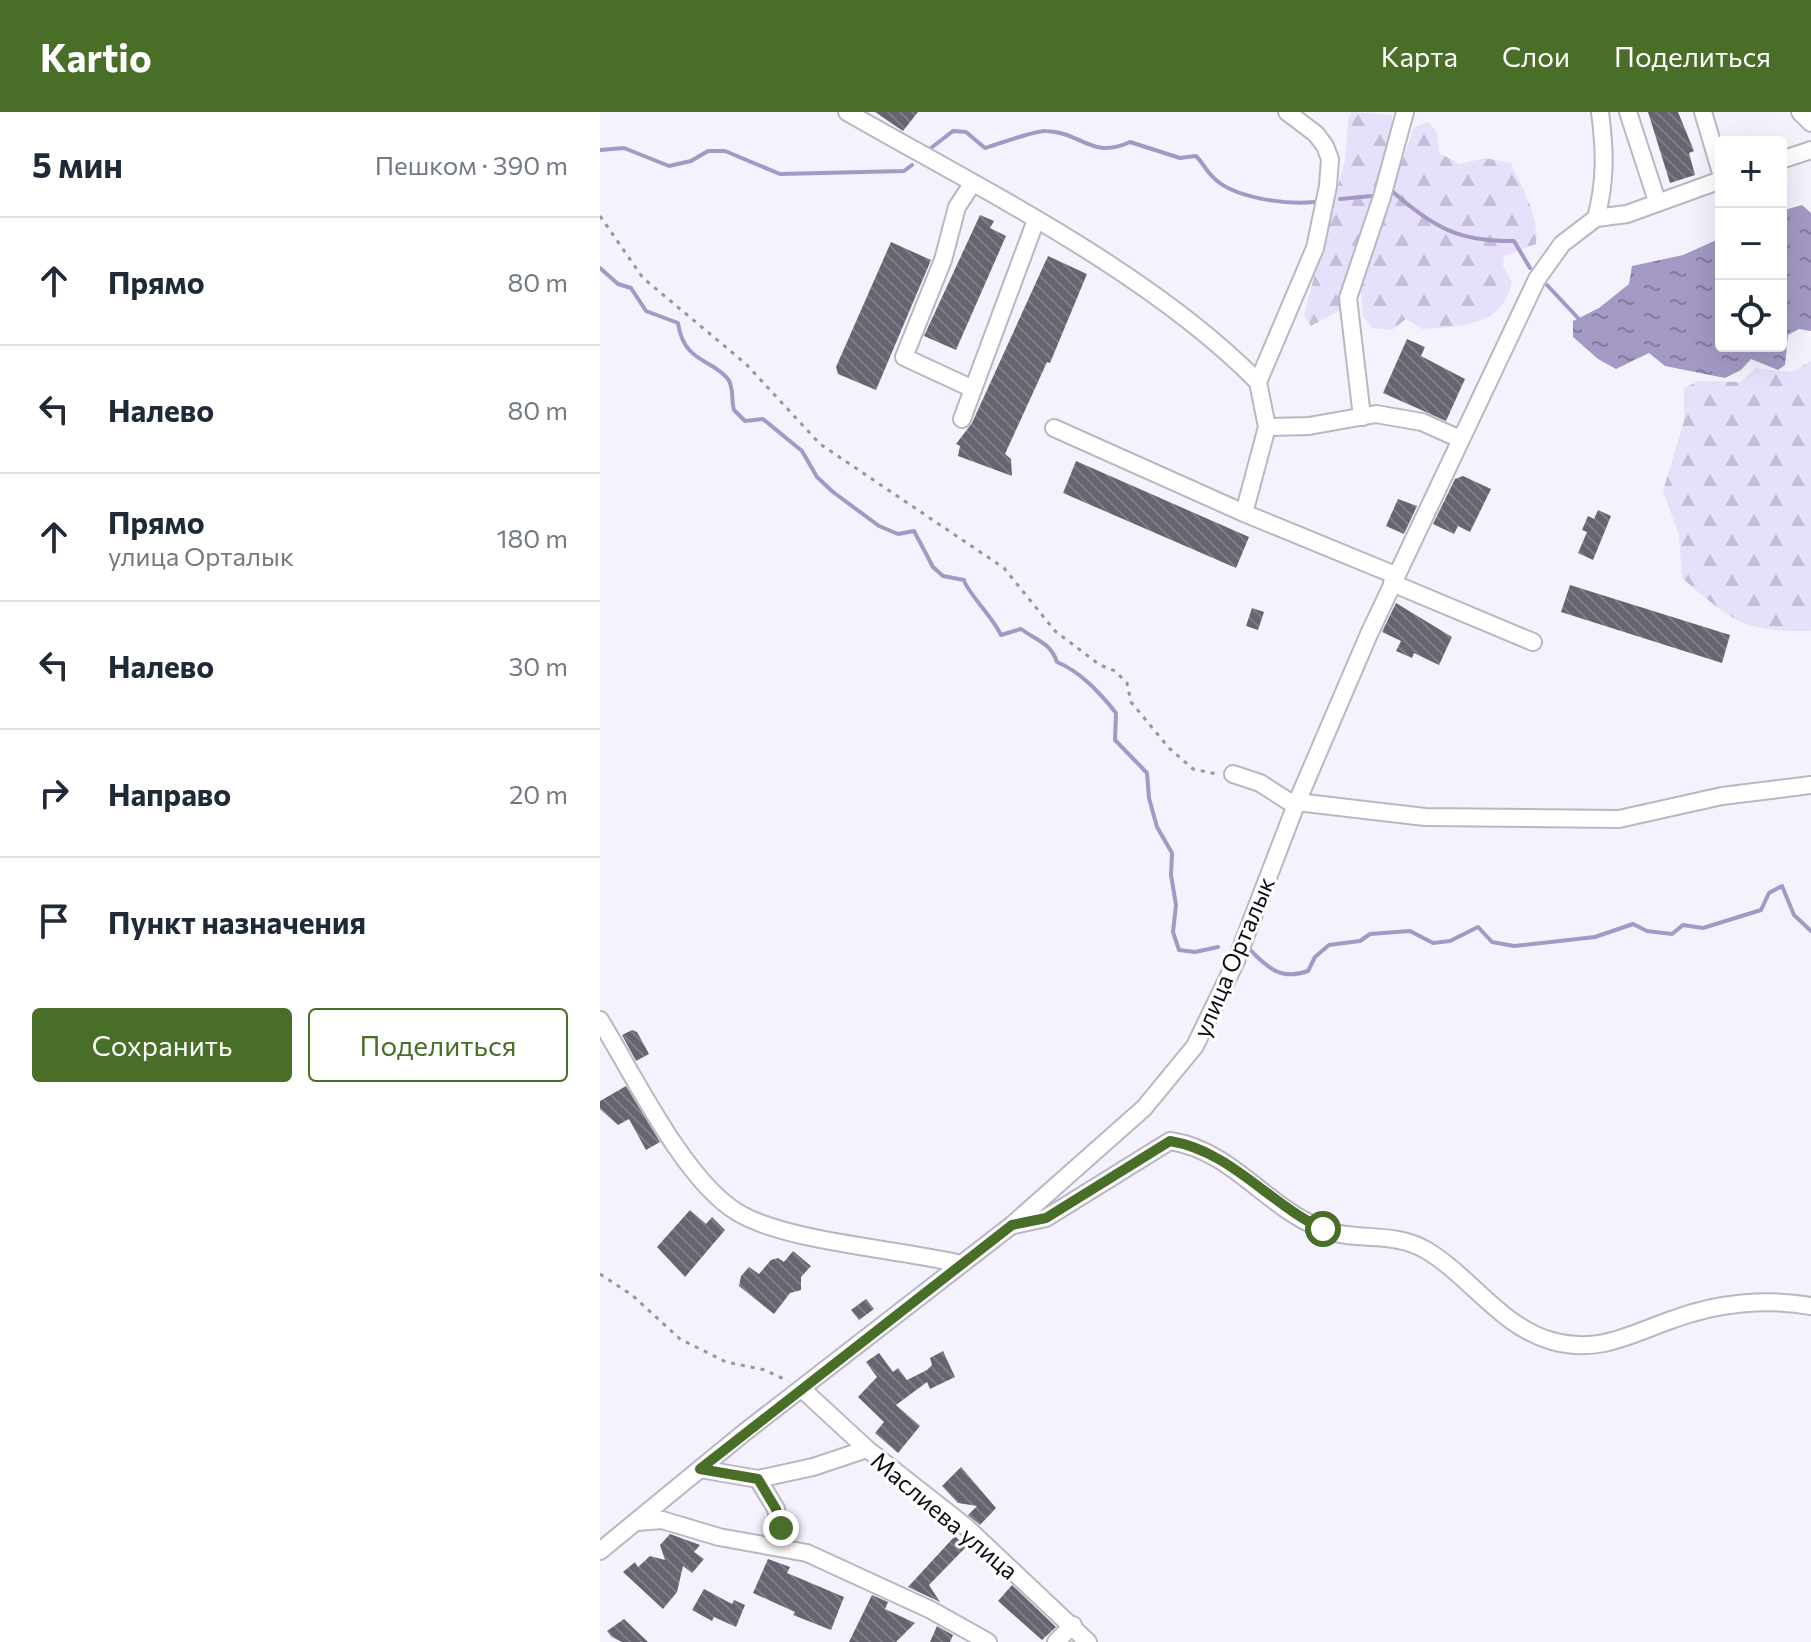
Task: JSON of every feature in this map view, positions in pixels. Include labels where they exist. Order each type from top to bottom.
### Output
[{"type":"street","points":[[847,112],[1036,220],[1190,320],[1258,382]]},
{"type":"street","points":[[1244,513],[1267,427],[1258,382],[1315,248],[1328,186],[1330,159],[1325,146],[1316,134],[1287,112]]},
{"type":"street","points":[[1362,417],[1348,298],[1404,128],[1405,112]]},
{"type":"street","points":[[1600,112],[1605,153],[1604,188],[1596,218],[1627,214],[1715,182]]},
{"type":"street","points":[[1628,112],[1657,201]]},
{"type":"street","points":[[1703,112],[1715,153]]},
{"type":"street","points":[[1800,112],[1811,123]]},
{"type":"street","points":[[1787,158],[1811,150]]},
{"type":"street","points":[[972,184],[957,207],[943,260],[904,357],[973,389]]},
{"type":"street","name":"улица Орталык","points":[[600,1551],[1012,1225],[1144,1108],[1195,1046],[1236,961],[1297,802],[1369,634],[1537,279],[1562,244],[1596,218]]},
{"type":"street","points":[[962,419],[1036,220]]},
{"type":"street","points":[[1267,427],[1309,426],[1362,417],[1399,417],[1437,427],[1460,439]]},
{"type":"street","points":[[1054,428],[1533,642]]},
{"type":"street","points":[[1233,774],[1247,777],[1288,801],[1425,817],[1619,819],[1722,796],[1811,785]]},
{"type":"street","points":[[600,1020],[690,1165],[722,1202],[738,1213],[827,1239],[911,1251],[961,1264]]},
{"type":"street","points":[[1012,1225],[1046,1218],[1170,1141],[1192,1146],[1231,1165],[1299,1218],[1323,1229],[1342,1235],[1389,1236],[1423,1248],[1525,1331],[1549,1340],[1591,1347],[1610,1345],[1695,1312],[1755,1302],[1811,1306]]},
{"type":"street","name":"Маслиева улица","points":[[802,1389],[867,1449],[965,1526],[1088,1642]]},
{"type":"street","points":[[700,1469],[758,1479],[813,1467],[867,1449]]},
{"type":"street","points":[[758,1479],[776,1509],[783,1546]]},
{"type":"street","points":[[637,1522],[662,1520],[719,1537],[783,1546],[828,1561],[931,1610],[988,1642]]},
{"type":"street","points":[[1056,1642],[1073,1625]]},
{"type":"path","points":[[600,216],[643,278],[746,364],[820,444],[1004,568],[1055,631],[1100,665],[1115,671],[1127,683],[1131,702],[1169,748],[1193,769],[1233,774]]},
{"type":"path","points":[[600,1274],[632,1295],[680,1339],[726,1362],[765,1370],[802,1389]]},
{"type":"green space","points":[[1352,112],[1392,115],[1392,147],[1342,309],[1311,326],[1304,315],[1345,160],[1348,119]]},
{"type":"green space","points":[[1428,122],[1437,132],[1439,153],[1460,164],[1485,158],[1511,163],[1532,213],[1536,244],[1504,256],[1503,266],[1512,282],[1507,297],[1490,316],[1452,327],[1422,329],[1406,319],[1392,330],[1372,328],[1363,316],[1360,282],[1414,127]]},
{"type":"green space","points":[[1811,361],[1811,631],[1769,629],[1727,614],[1682,578],[1679,535],[1663,491],[1684,421],[1684,388],[1699,381],[1741,382],[1755,368],[1792,372]]},
{"type":"water","points":[[1802,205],[1811,213],[1811,331],[1799,329],[1788,335],[1787,345],[1787,280],[1787,209]]},
{"type":"water","points":[[1715,241],[1715,352],[1786,352],[1785,365],[1778,370],[1751,359],[1741,370],[1725,378],[1665,366],[1649,353],[1616,369],[1598,359],[1573,337],[1573,321],[1599,308],[1629,284],[1632,266],[1683,255]]},
{"type":"building","points":[[875,112],[918,112],[903,131]]},
{"type":"building","points":[[1648,112],[1678,112],[1694,151],[1689,153],[1695,175],[1670,183]]},
{"type":"building","points":[[980,215],[994,221],[990,228],[1006,236],[956,350],[924,336]]},
{"type":"building","points":[[891,242],[931,260],[876,390],[838,374],[836,367]]},
{"type":"building","points":[[1048,256],[1087,274],[1050,363],[1047,362],[1005,454],[1011,459],[1012,476],[958,456],[960,446],[956,444],[972,423]]},
{"type":"building","points":[[1407,339],[1425,347],[1421,356],[1465,379],[1446,421],[1383,393]]},
{"type":"building","points":[[1076,461],[1249,537],[1236,568],[1063,493]]},
{"type":"building","points":[[1463,476],[1491,489],[1470,532],[1458,526],[1454,534],[1433,524],[1455,479]]},
{"type":"building","points":[[1398,499],[1417,506],[1404,534],[1386,526]]},
{"type":"building","points":[[1598,510],[1611,516],[1593,560],[1578,553],[1587,532],[1582,530],[1588,516],[1594,519]]},
{"type":"building","points":[[1570,585],[1730,635],[1722,663],[1561,612]]},
{"type":"building","points":[[1396,603],[1452,637],[1439,665],[1414,653],[1412,658],[1396,651],[1401,641],[1382,632]]},
{"type":"building","points":[[1252,608],[1264,612],[1258,630],[1246,626]]},
{"type":"building","points":[[632,1030],[637,1032],[649,1054],[636,1061],[622,1035]]},
{"type":"building","points":[[626,1086],[660,1142],[646,1150],[629,1119],[618,1125],[600,1109],[600,1101]]},
{"type":"building","points":[[690,1210],[706,1224],[712,1217],[725,1230],[685,1277],[657,1247]]},
{"type":"building","points":[[793,1251],[811,1266],[801,1277],[801,1290],[790,1293],[774,1314],[739,1286],[741,1276],[749,1267],[759,1274],[771,1260],[778,1258],[784,1262]]},
{"type":"building","points":[[866,1299],[874,1309],[859,1320],[851,1310]]},
{"type":"building","points":[[943,1351],[955,1377],[930,1389],[927,1382],[896,1405],[920,1426],[898,1453],[875,1433],[884,1422],[858,1397],[877,1377],[866,1362],[879,1353],[893,1372],[898,1368],[907,1380],[927,1370],[932,1365],[930,1358]]},
{"type":"building","points":[[961,1467],[996,1508],[980,1525],[968,1515],[977,1506],[958,1503],[942,1486]]},
{"type":"building","points":[[670,1534],[700,1545],[694,1552],[704,1559],[692,1573],[683,1566],[677,1592],[663,1609],[623,1572],[635,1562],[638,1567],[650,1556],[665,1560],[660,1545]]},
{"type":"building","points":[[955,1536],[966,1547],[929,1585],[940,1602],[908,1587]]},
{"type":"building","points":[[768,1559],[790,1567],[787,1573],[844,1597],[831,1630],[793,1615],[795,1612],[753,1593]]},
{"type":"building","points":[[1012,1585],[1056,1627],[1042,1640],[998,1601]]},
{"type":"building","points":[[704,1589],[732,1604],[734,1600],[745,1605],[736,1627],[714,1617],[712,1621],[692,1610]]},
{"type":"building","points":[[872,1595],[888,1602],[885,1609],[915,1623],[896,1642],[849,1642]]},
{"type":"building","points":[[624,1619],[648,1642],[622,1642],[612,1637],[607,1631]]},
{"type":"building","points":[[937,1626],[953,1635],[950,1642],[930,1642]]},
{"type":"waterway","points":[[931,148],[953,131],[966,132],[985,148],[1041,131],[1058,132],[1096,147],[1117,147],[1130,142],[1180,158],[1196,156],[1221,184],[1245,195],[1275,201],[1315,202]]},
{"type":"waterway","points":[[600,150],[624,148],[669,166],[691,161],[708,151],[725,151],[780,174],[904,171],[912,165]]},
{"type":"waterway","points":[[1393,192],[1435,224],[1449,230],[1478,239],[1514,241],[1530,268]]},
{"type":"waterway","points":[[1340,199],[1372,196]]},
{"type":"waterway","points":[[600,268],[618,284],[631,288],[646,311],[678,323],[681,336],[692,353],[728,379],[734,410],[745,421],[763,419],[802,451],[817,477],[833,492],[879,526],[898,534],[914,531],[933,567],[943,576],[964,580],[1001,635],[1021,629],[1047,646],[1057,662],[1082,677],[1103,698],[1116,713],[1115,740],[1147,773],[1149,798],[1157,827],[1172,853],[1171,875],[1176,905],[1173,932],[1179,950],[1195,952],[1218,947]]},
{"type":"waterway","points":[[1547,285],[1578,318]]},
{"type":"waterway","points":[[1249,949],[1276,971],[1298,974],[1308,971],[1315,957],[1329,945],[1360,941],[1370,934],[1410,931],[1433,943],[1450,941],[1478,927],[1492,942],[1514,946],[1595,937],[1633,924],[1647,931],[1672,934],[1683,925],[1703,928],[1761,910],[1769,893],[1782,886],[1794,915],[1811,931]]},
{"type":"route","points":[[781,1528],[771,1498],[758,1479],[728,1471],[700,1469],[1012,1225],[1046,1218],[1170,1141],[1184,1143],[1231,1165],[1299,1218],[1323,1229]]}]
